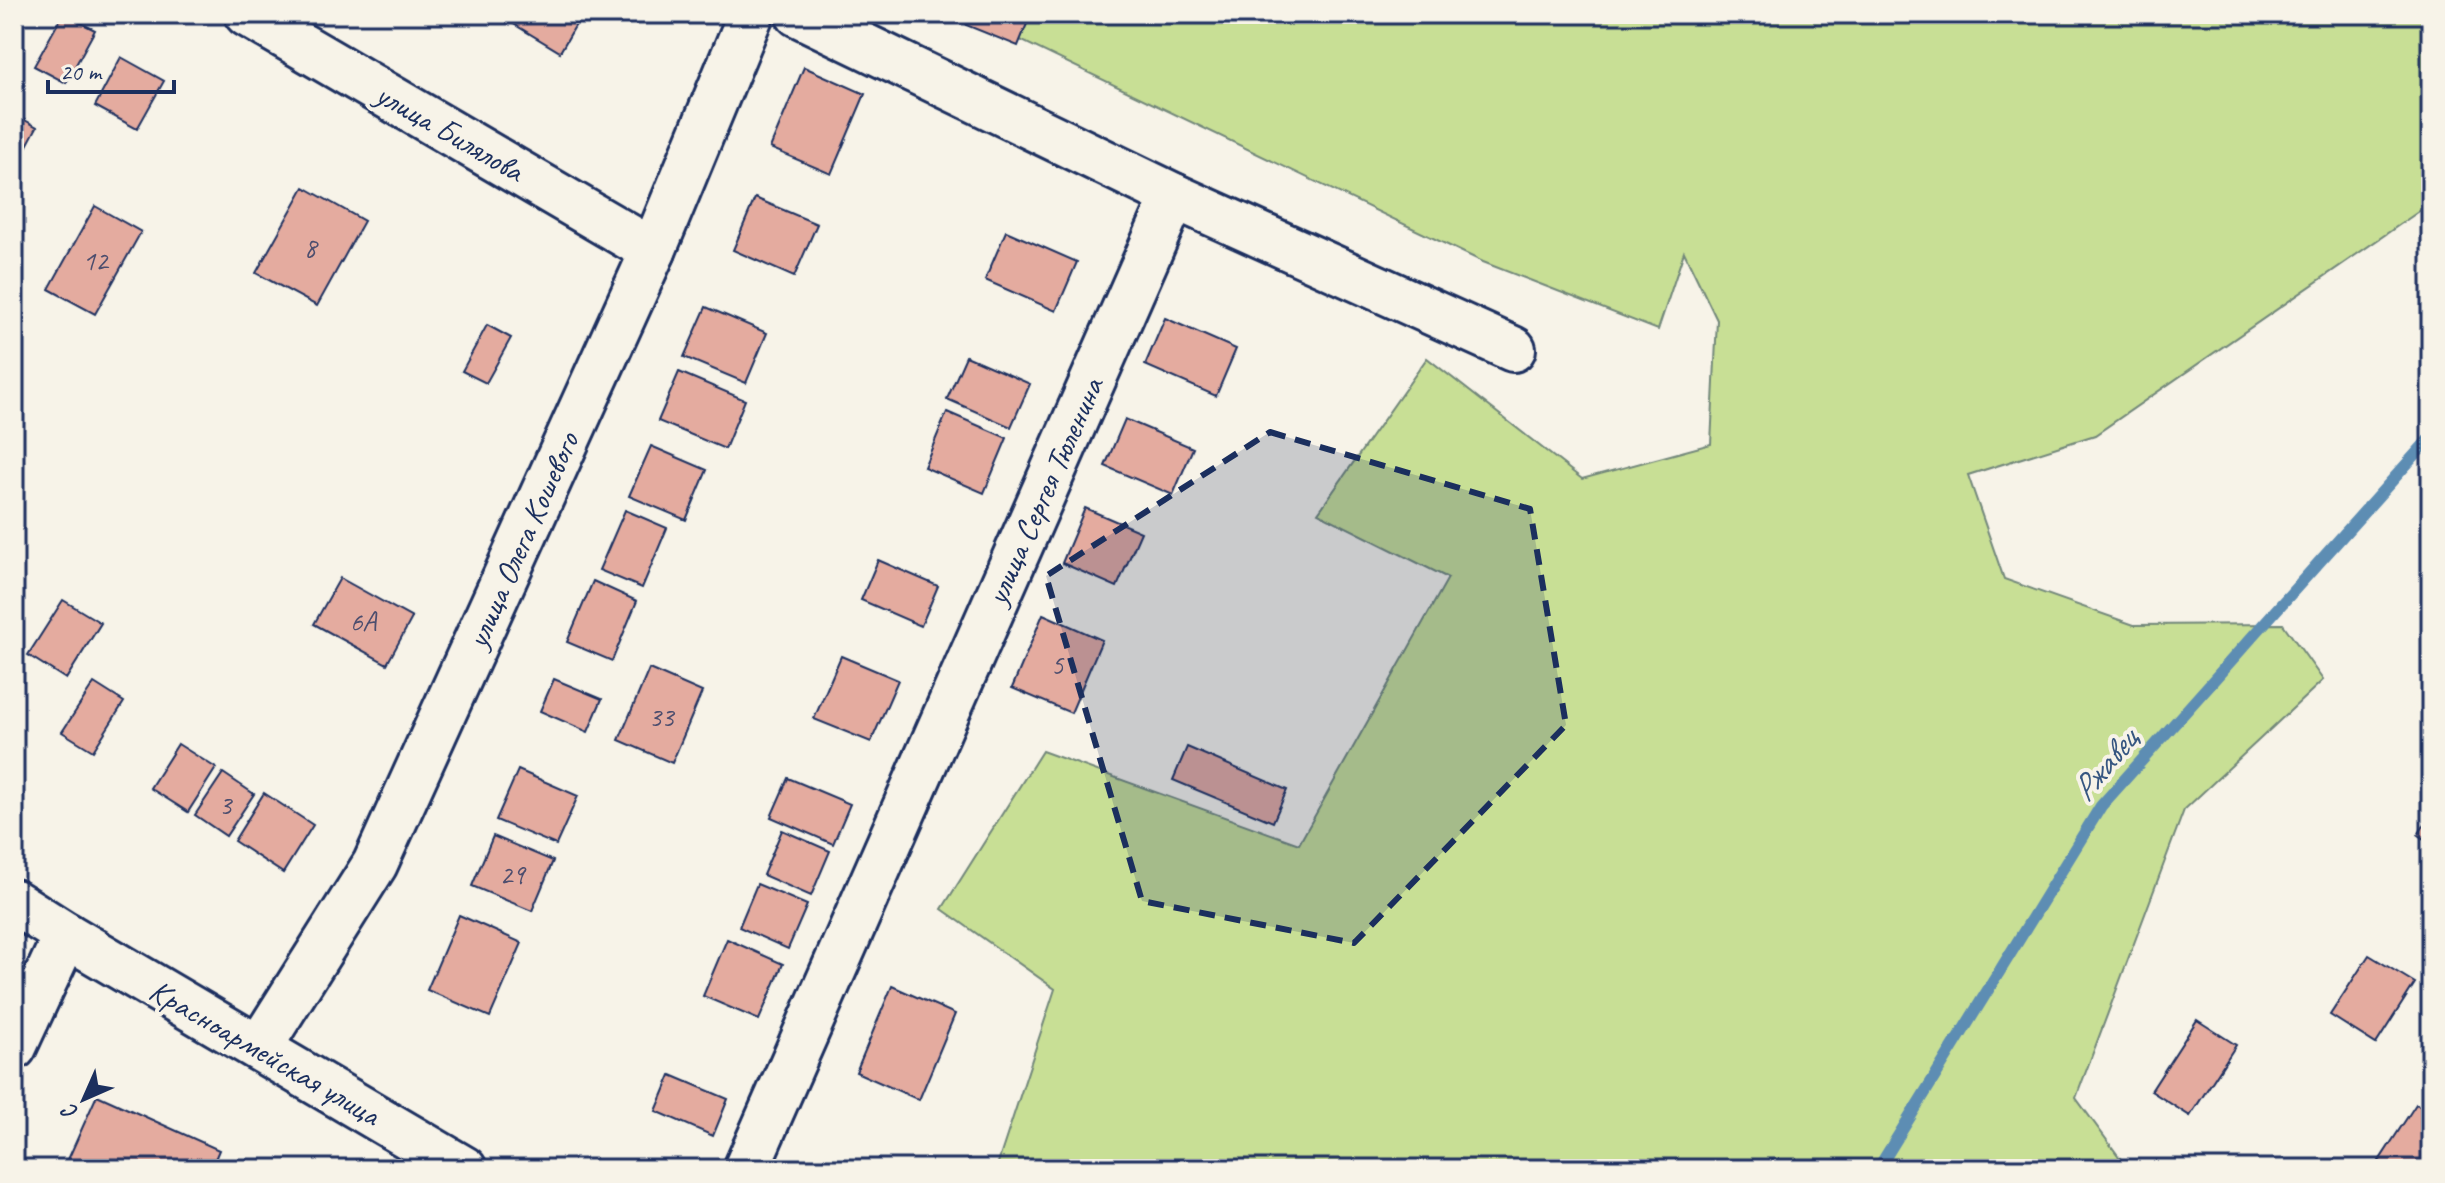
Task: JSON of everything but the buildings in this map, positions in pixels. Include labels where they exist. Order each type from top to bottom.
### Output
[{"type":"street","name":"улица Билялова","points":[[247,14],[653,251]]},
{"type":"street","name":"улица Олега Кошевого","points":[[259,1048],[375,864],[653,251],[751,14]]},
{"type":"street","points":[[798,14],[1174,196],[1513,349]]},
{"type":"street","name":"улица Сергея Тюленина","points":[[746,1169],[1174,196]]},
{"type":"street","name":"Красноармейская улица","points":[[14,902],[464,1169]]},
{"type":"street","points":[[14,1047],[66,935]]},
{"type":"highlighted area","points":[[1270,432],[1530,509],[1566,725],[1354,943],[1142,901],[1046,576]]},
{"type":"green space","points":[[966,14],[2431,14],[2431,203],[2095,435],[1968,475],[2004,579],[2134,625],[2283,624],[2323,680],[2184,810],[2076,1098],[2128,1169],[996,1169],[1055,989],[942,909],[1042,751],[1299,844],[1448,578],[1318,513],[1427,358],[1582,479],[1711,444],[1717,320],[1684,252],[1658,330],[1483,262]]},
{"type":"waterway","name":"Ржавец","points":[[1878,1169],[2101,806],[2431,437]]}]
